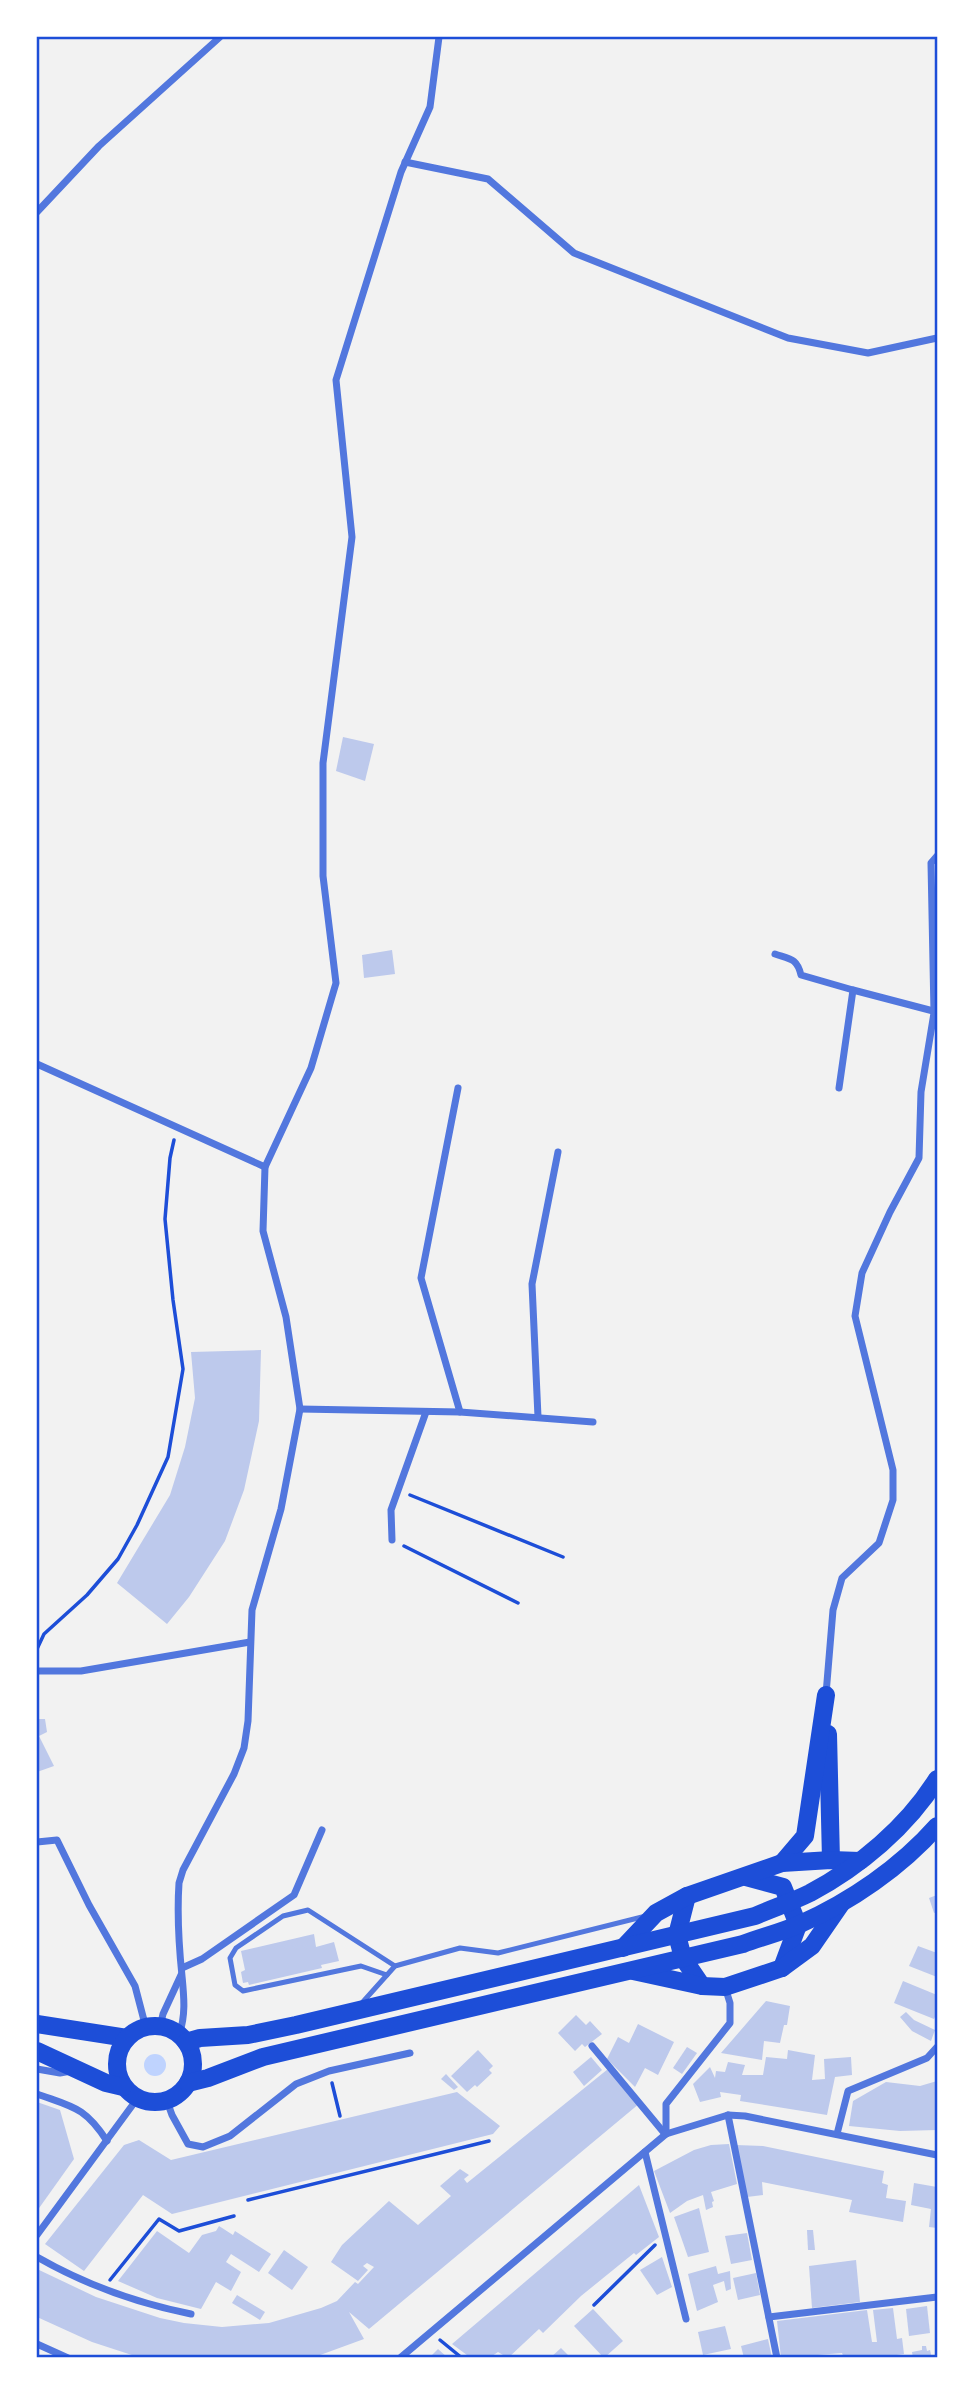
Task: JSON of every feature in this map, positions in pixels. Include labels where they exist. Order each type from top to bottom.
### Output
[{"type":"main road","points":[[826,1695],[831,1860]]},
{"type":"main road","points":[[782,1863],[805,1836],[826,1695]]},
{"type":"main road","points":[[37,2024],[127,2038],[153,2027],[183,2039],[248,2035],[755,1916],[809,1894],[860,1861],[897,1828],[929,1793],[937,1779]]},
{"type":"main road","points":[[188,2083],[263,2057],[743,1944],[798,1925],[844,1900],[919,1847],[937,1826]]},
{"type":"main road","points":[[623,1948],[656,1913],[687,1896],[782,1863],[860,1861]]},
{"type":"main road","points":[[746,1877],[783,1887],[789,1901],[798,1925],[782,1968]]},
{"type":"main road","points":[[687,1896],[677,1935],[683,1958],[702,1986]]},
{"type":"main road","points":[[630,1970],[702,1986],[725,1987],[782,1968],[812,1946],[844,1900]]},
{"type":"main road","points":[[123,2087],[116,2064],[127,2038]]},
{"type":"main road","points":[[37,2051],[123,2087],[137,2099],[147,2102],[167,2101],[182,2091],[188,2083],[194,2062],[183,2039]]},
{"type":"street","points":[[37,212],[99,146],[220,37]]},
{"type":"street","points":[[183,2039],[185,1997],[179,1883],[183,1870],[234,1774],[244,1748],[248,1721],[252,1610],[281,1509],[300,1409],[286,1317],[263,1231],[265,1167],[311,1068],[336,984],[323,876],[323,763],[352,537],[336,380],[367,274],[405,162],[430,107],[439,37]]},
{"type":"street","points":[[405,162],[488,179],[574,253],[788,338],[868,353],[937,338]]},
{"type":"street","points":[[826,1695],[833,1610],[842,1578],[879,1543],[893,1500],[893,1470],[855,1316],[862,1273],[919,1158],[921,1092],[936,1013],[931,863],[937,856]]},
{"type":"street","points":[[775,954],[799,964],[801,975],[936,1013]]},
{"type":"street","points":[[839,1088],[853,990]]},
{"type":"street","points":[[37,1064],[265,1167]]},
{"type":"street","points":[[458,1088],[421,1278],[460,1412]]},
{"type":"street","points":[[538,1418],[532,1284],[558,1152]]},
{"type":"street","points":[[300,1409],[460,1412],[593,1422]]},
{"type":"street","points":[[392,1541],[391,1510],[426,1412]]},
{"type":"street","points":[[37,1671],[82,1671],[250,1642]]},
{"type":"street","points":[[37,1842],[57,1840],[89,1905],[135,1986],[153,2027],[163,2014],[182,1971],[294,1895],[322,1830]]},
{"type":"street","points":[[666,2134],[666,2104],[730,2023],[730,2003],[725,1987]]},
{"type":"street","points":[[592,2046],[666,2134]]},
{"type":"street","points":[[837,2134],[848,2091],[927,2058],[937,2047]]},
{"type":"street","points":[[167,2101],[188,2144],[203,2147],[230,2136],[296,2084],[329,2071],[410,2053]]},
{"type":"street","points":[[37,2069],[60,2073],[81,2070]]},
{"type":"street","points":[[37,2094],[76,2108],[90,2117],[107,2141]]},
{"type":"street","points":[[37,2235],[137,2099]]},
{"type":"street","points":[[727,2115],[777,2358]]},
{"type":"street","points":[[400,2358],[666,2134],[727,2115],[745,2116],[937,2155]]},
{"type":"street","points":[[645,2152],[686,2319]]},
{"type":"street","points":[[37,2257],[102,2290],[146,2305],[191,2314]]},
{"type":"street","points":[[769,2317],[937,2297]]},
{"type":"street","points":[[37,2344],[68,2358]]},
{"type":"lane","points":[[387,1975],[361,1966],[243,1991],[235,1985],[230,1958],[236,1948],[283,1916],[308,1910],[395,1966]]},
{"type":"lane","points":[[356,2010],[395,1966],[460,1948],[498,1953],[656,1913]]},
{"type":"path","points":[[37,1649],[44,1634],[86,1595],[118,1559],[168,1457],[183,1368],[165,1219],[170,1158],[177,1128]]},
{"type":"path","points":[[399,1490],[563,1557]]},
{"type":"path","points":[[392,1541],[517,1603]]},
{"type":"path","points":[[329,2071],[340,2116]]},
{"type":"path","points":[[248,2200],[489,2141]]},
{"type":"path","points":[[102,2290],[159,2219],[179,2231],[234,2216]]},
{"type":"path","points":[[594,2305],[666,2235]]},
{"type":"path","points":[[431,2331],[462,2358]]},
{"type":"water","points":[[155,2054],[165,2061],[166,2065],[159,2075],[155,2076],[145,2069],[144,2065],[151,2055]]},
{"type":"building","points":[[343,737],[374,744],[365,781],[336,771]]},
{"type":"building","points":[[392,950],[395,974],[364,978],[362,955]]},
{"type":"building","points":[[261,1350],[259,1421],[244,1490],[225,1541],[189,1597],[167,1624],[117,1583],[170,1495],[185,1447],[195,1398],[191,1352]]},
{"type":"building","points":[[37,1719],[45,1719],[47,1732],[39,1736],[54,1766],[37,1772]]},
{"type":"building","points":[[937,1895],[937,1912],[934,1913],[929,1898]]},
{"type":"building","points":[[314,1934],[316,1947],[334,1942],[339,1961],[321,1965],[322,1968],[249,1985],[248,1982],[243,1983],[241,1972],[245,1970],[241,1951]]},
{"type":"building","points":[[918,1946],[937,1953],[937,1977],[909,1966]]},
{"type":"building","points":[[903,1981],[937,1995],[937,2013],[934,2019],[894,2003]]},
{"type":"building","points":[[766,2001],[790,2006],[780,2043],[764,2041],[762,2060],[721,2053]]},
{"type":"building","points":[[906,2012],[914,2020],[935,2030],[931,2041],[912,2031],[900,2017]]},
{"type":"building","points":[[576,2015],[586,2025],[590,2021],[602,2034],[585,2047],[582,2044],[575,2051],[558,2033]]},
{"type":"building","points":[[638,2024],[674,2042],[658,2075],[645,2068],[635,2087],[607,2059],[618,2037],[629,2043]]},
{"type":"building","points":[[687,2047],[697,2053],[682,2074],[673,2068]]},
{"type":"building","points":[[478,2050],[493,2066],[489,2070],[492,2073],[467,2092],[451,2076]]},
{"type":"building","points":[[788,2050],[815,2055],[812,2080],[825,2079],[824,2059],[851,2057],[852,2075],[835,2077],[827,2115],[740,2101],[741,2095],[720,2092],[721,2097],[700,2102],[693,2084],[710,2067],[715,2078],[716,2071],[725,2072],[728,2062],[745,2065],[742,2075],[763,2075],[766,2057],[787,2059]]},
{"type":"building","points":[[591,2057],[602,2070],[584,2086],[573,2072]]},
{"type":"building","points":[[608,2069],[640,2103],[369,2329],[349,2312],[364,2339],[312,2358],[141,2358],[92,2342],[37,2317],[37,2269],[96,2297],[184,2323],[222,2327],[269,2323],[321,2308],[337,2301],[374,2267],[367,2263],[363,2266],[368,2270],[358,2281],[331,2262],[342,2245],[389,2201],[418,2225],[451,2196],[440,2186],[460,2169],[469,2175],[464,2179],[467,2183]]},
{"type":"building","points":[[446,2074],[458,2087],[454,2090],[441,2079]]},
{"type":"building","points":[[937,2081],[937,2130],[900,2131],[849,2126],[853,2101],[886,2082],[920,2086]]},
{"type":"building","points":[[457,2092],[500,2126],[493,2134],[172,2214],[143,2195],[84,2271],[45,2244],[124,2145],[139,2140],[171,2160]]},
{"type":"building","points":[[37,2102],[60,2110],[74,2159],[37,2211]]},
{"type":"building","points":[[729,2144],[737,2184],[711,2192],[713,2207],[706,2210],[703,2195],[687,2201],[670,2213],[654,2171],[694,2150]]},
{"type":"building","points":[[736,2145],[763,2146],[884,2171],[882,2183],[888,2185],[886,2198],[906,2201],[903,2222],[849,2212],[852,2200],[762,2182],[763,2195],[747,2197]]},
{"type":"building","points":[[914,2183],[937,2187],[937,2228],[929,2227],[931,2209],[911,2205]]},
{"type":"building","points":[[639,2185],[659,2237],[636,2255],[634,2253],[581,2296],[543,2333],[539,2329],[508,2358],[498,2352],[489,2358],[471,2358],[452,2344]]},
{"type":"building","points":[[699,2208],[709,2252],[688,2257],[674,2217]]},
{"type":"building","points":[[219,2226],[233,2235],[235,2231],[271,2254],[259,2272],[231,2254],[226,2262],[241,2272],[231,2291],[216,2282],[201,2309],[157,2298],[118,2281],[157,2231],[189,2253],[202,2235],[216,2231]]},
{"type":"building","points":[[807,2230],[813,2230],[815,2250],[808,2250]]},
{"type":"building","points":[[747,2233],[752,2260],[731,2264],[725,2236]]},
{"type":"building","points":[[284,2250],[308,2267],[292,2290],[268,2273]]},
{"type":"building","points":[[662,2257],[672,2287],[657,2295],[640,2270]]},
{"type":"building","points":[[856,2260],[860,2302],[812,2308],[809,2266]]},
{"type":"building","points":[[716,2266],[718,2274],[730,2271],[731,2289],[726,2291],[724,2281],[713,2285],[718,2302],[697,2311],[688,2274]]},
{"type":"building","points":[[756,2273],[760,2295],[738,2300],[733,2278]]},
{"type":"building","points":[[237,2295],[265,2312],[260,2320],[232,2303]]},
{"type":"building","points":[[927,2306],[930,2333],[909,2336],[906,2309]]},
{"type":"building","points":[[893,2308],[897,2339],[902,2338],[904,2354],[875,2358],[844,2358],[842,2353],[781,2358],[777,2321],[867,2310],[872,2342],[877,2342],[873,2310]]},
{"type":"building","points":[[593,2309],[623,2341],[604,2358],[574,2326]]},
{"type":"building","points":[[725,2326],[731,2349],[703,2355],[698,2332]]},
{"type":"building","points":[[768,2339],[772,2358],[744,2358],[741,2346]]},
{"type":"building","points":[[922,2346],[926,2346],[927,2351],[930,2350],[932,2358],[913,2358],[912,2352],[922,2350]]},
{"type":"building","points":[[561,2348],[571,2358],[550,2358]]},
{"type":"building","points":[[438,2349],[448,2358],[429,2358]]}]
